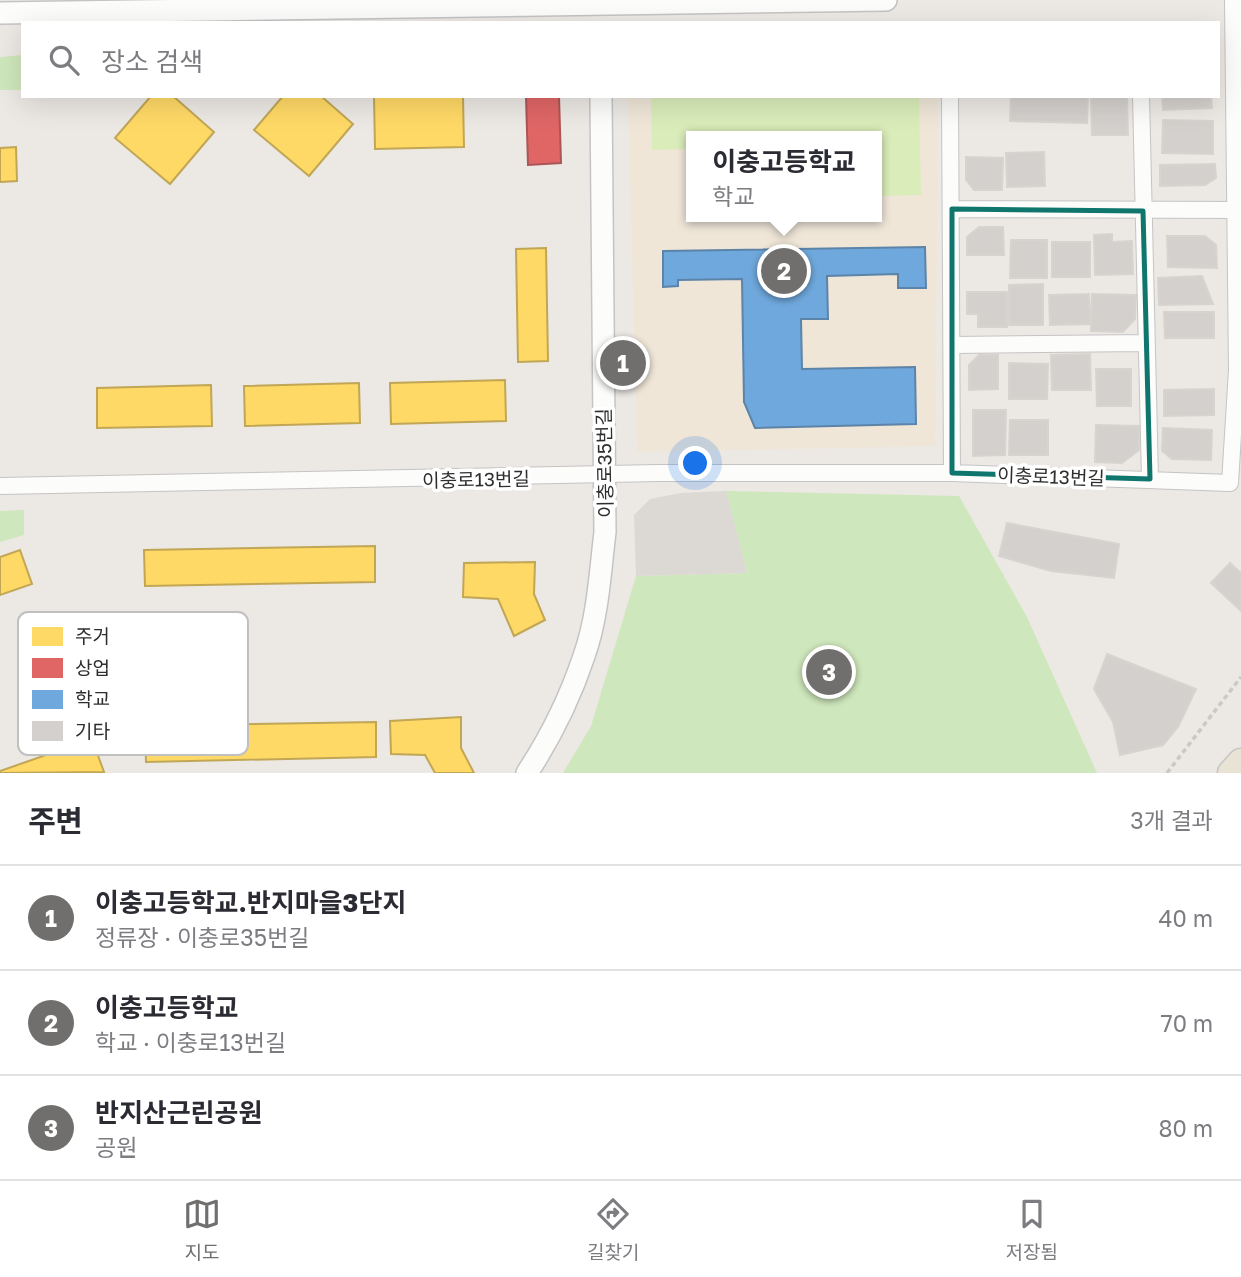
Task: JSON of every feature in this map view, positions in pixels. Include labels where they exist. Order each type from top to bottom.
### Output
[{"type":"main road","points":[[1231,773],[1241,762]]},
{"type":"street","points":[[0,12],[600,14],[629,2],[886,0]]},
{"type":"street","name":"이충로13번길","points":[[0,486],[658,473],[952,473],[1230,483],[1239,370],[1233,0]]},
{"type":"street","name":"이충로35번길","points":[[527,773],[540,753],[584,655],[598,594],[605,532],[601,98]]},
{"type":"street","points":[[950,98],[952,473]]},
{"type":"street","points":[[1141,98],[1150,479]]},
{"type":"street","points":[[952,209],[1237,210]]},
{"type":"street","points":[[953,345],[1146,343]]},
{"type":"path","points":[[1167,773],[1241,677]]},
{"type":"highlighted area","points":[[952,209],[1143,211],[1150,479],[952,473]]},
{"type":"shaded area","points":[[628,98],[938,98],[935,446],[637,452]]},
{"type":"shaded area","points":[[726,491],[747,573],[636,576],[634,515],[650,499],[681,493]]},
{"type":"green space","points":[[21,55],[21,90],[0,90],[0,57]]},
{"type":"green space","points":[[651,98],[919,98],[921,195],[882,196],[882,131],[686,131],[686,149],[652,150]]},
{"type":"green space","points":[[726,491],[959,496],[1027,617],[1097,773],[563,773],[591,726],[636,576],[747,573]]},
{"type":"green space","points":[[24,510],[24,535],[0,542],[0,511]]},
{"type":"building: 주거","points":[[149,98],[175,98],[214,132],[170,184],[115,138]]},
{"type":"building: 주거","points":[[281,98],[323,98],[353,124],[309,176],[254,130]]},
{"type":"building: 주거","points":[[374,98],[463,98],[464,147],[375,149]]},
{"type":"building: 주거","points":[[16,147],[17,181],[0,182],[0,148]]},
{"type":"building: 주거","points":[[546,248],[548,361],[518,362],[516,249]]},
{"type":"building: 주거","points":[[505,380],[506,421],[391,424],[390,383]]},
{"type":"building: 주거","points":[[359,383],[360,423],[245,426],[244,386]]},
{"type":"building: 주거","points":[[211,385],[212,426],[97,428],[97,388]]},
{"type":"building: 주거","points":[[375,546],[375,582],[145,586],[144,550]]},
{"type":"building: 주거","points":[[20,550],[32,584],[0,595],[0,557]]},
{"type":"building: 주거","points":[[535,562],[534,594],[545,620],[514,636],[498,599],[463,597],[464,563]]},
{"type":"building: 주거","points":[[461,717],[461,748],[474,773],[435,773],[425,755],[391,754],[390,721]]},
{"type":"building: 주거","points":[[376,722],[376,757],[146,762],[146,755],[248,755],[248,724]]},
{"type":"building: 주거","points":[[46,755],[98,755],[104,772],[0,773]]},
{"type":"building: 상업","points":[[526,98],[559,98],[561,163],[528,165]]},
{"type":"building: 학교","points":[[925,247],[926,288],[898,288],[898,274],[827,276],[828,319],[801,319],[802,369],[915,367],[916,424],[755,428],[744,402],[742,279],[678,280],[678,286],[663,287],[663,251]]},
{"type":"building: 기타","points":[[1011,98],[1088,98],[1087,123],[1010,121]]},
{"type":"building: 기타","points":[[1091,98],[1127,98],[1128,135],[1092,135]]},
{"type":"building: 기타","points":[[1162,98],[1211,98],[1212,108],[1163,110]]},
{"type":"building: 기타","points":[[1163,120],[1213,121],[1213,154],[1162,153]]},
{"type":"building: 기타","points":[[1044,152],[1045,186],[1007,187],[1006,153]]},
{"type":"building: 기타","points":[[966,157],[1003,158],[1002,190],[974,190],[966,180]]},
{"type":"building: 기타","points":[[1215,164],[1216,178],[1205,185],[1160,186],[1160,165]]},
{"type":"building: 기타","points":[[979,227],[1003,227],[1004,255],[967,255],[967,237]]},
{"type":"building: 기타","points":[[1112,234],[1112,242],[1132,241],[1133,274],[1095,275],[1094,235]]},
{"type":"building: 기타","points":[[1167,236],[1205,236],[1216,245],[1217,268],[1168,267]]},
{"type":"building: 기타","points":[[1011,240],[1047,240],[1047,278],[1010,278]]},
{"type":"building: 기타","points":[[1052,242],[1090,242],[1090,277],[1052,277]]},
{"type":"building: 기타","points":[[1202,276],[1213,304],[1159,305],[1158,278]]},
{"type":"building: 기타","points":[[1043,284],[1043,325],[1009,325],[1009,285]]},
{"type":"building: 기타","points":[[967,292],[1007,292],[1007,327],[978,327],[978,314],[967,314]]},
{"type":"building: 기타","points":[[1089,294],[1090,324],[1050,325],[1049,295]]},
{"type":"building: 기타","points":[[1092,294],[1136,295],[1135,319],[1123,332],[1091,331]]},
{"type":"building: 기타","points":[[1164,312],[1214,312],[1214,338],[1165,338]]},
{"type":"building: 기타","points":[[1090,354],[1091,390],[1052,390],[1051,355]]},
{"type":"building: 기타","points":[[979,355],[998,355],[998,389],[969,390],[969,365]]},
{"type":"building: 기타","points":[[1009,363],[1048,364],[1047,399],[1009,399]]},
{"type":"building: 기타","points":[[1096,369],[1131,369],[1131,406],[1097,406]]},
{"type":"building: 기타","points":[[1214,389],[1214,415],[1164,416],[1164,390]]},
{"type":"building: 기타","points":[[973,410],[1006,410],[1005,455],[973,456]]},
{"type":"building: 기타","points":[[1010,420],[1048,420],[1048,455],[1009,455]]},
{"type":"building: 기타","points":[[1096,425],[1139,426],[1139,450],[1122,463],[1095,462]]},
{"type":"building: 기타","points":[[1163,428],[1212,430],[1211,460],[1172,459],[1162,451]]},
{"type":"building: 기타","points":[[1007,523],[1119,544],[1114,578],[1051,571],[999,556]]},
{"type":"building: 기타","points":[[1230,563],[1241,573],[1241,611],[1211,583]]},
{"type":"building: 기타","points":[[1107,654],[1196,689],[1178,727],[1163,745],[1120,755],[1113,722],[1094,689]]},
{"type":"place","name":"이충고등학교","points":[[784,271]]},
{"type":"place","name":"이충고등학교.반지마을3단지","points":[[623,363]]},
{"type":"place","name":"반지산근린공원","points":[[829,672]]}]
